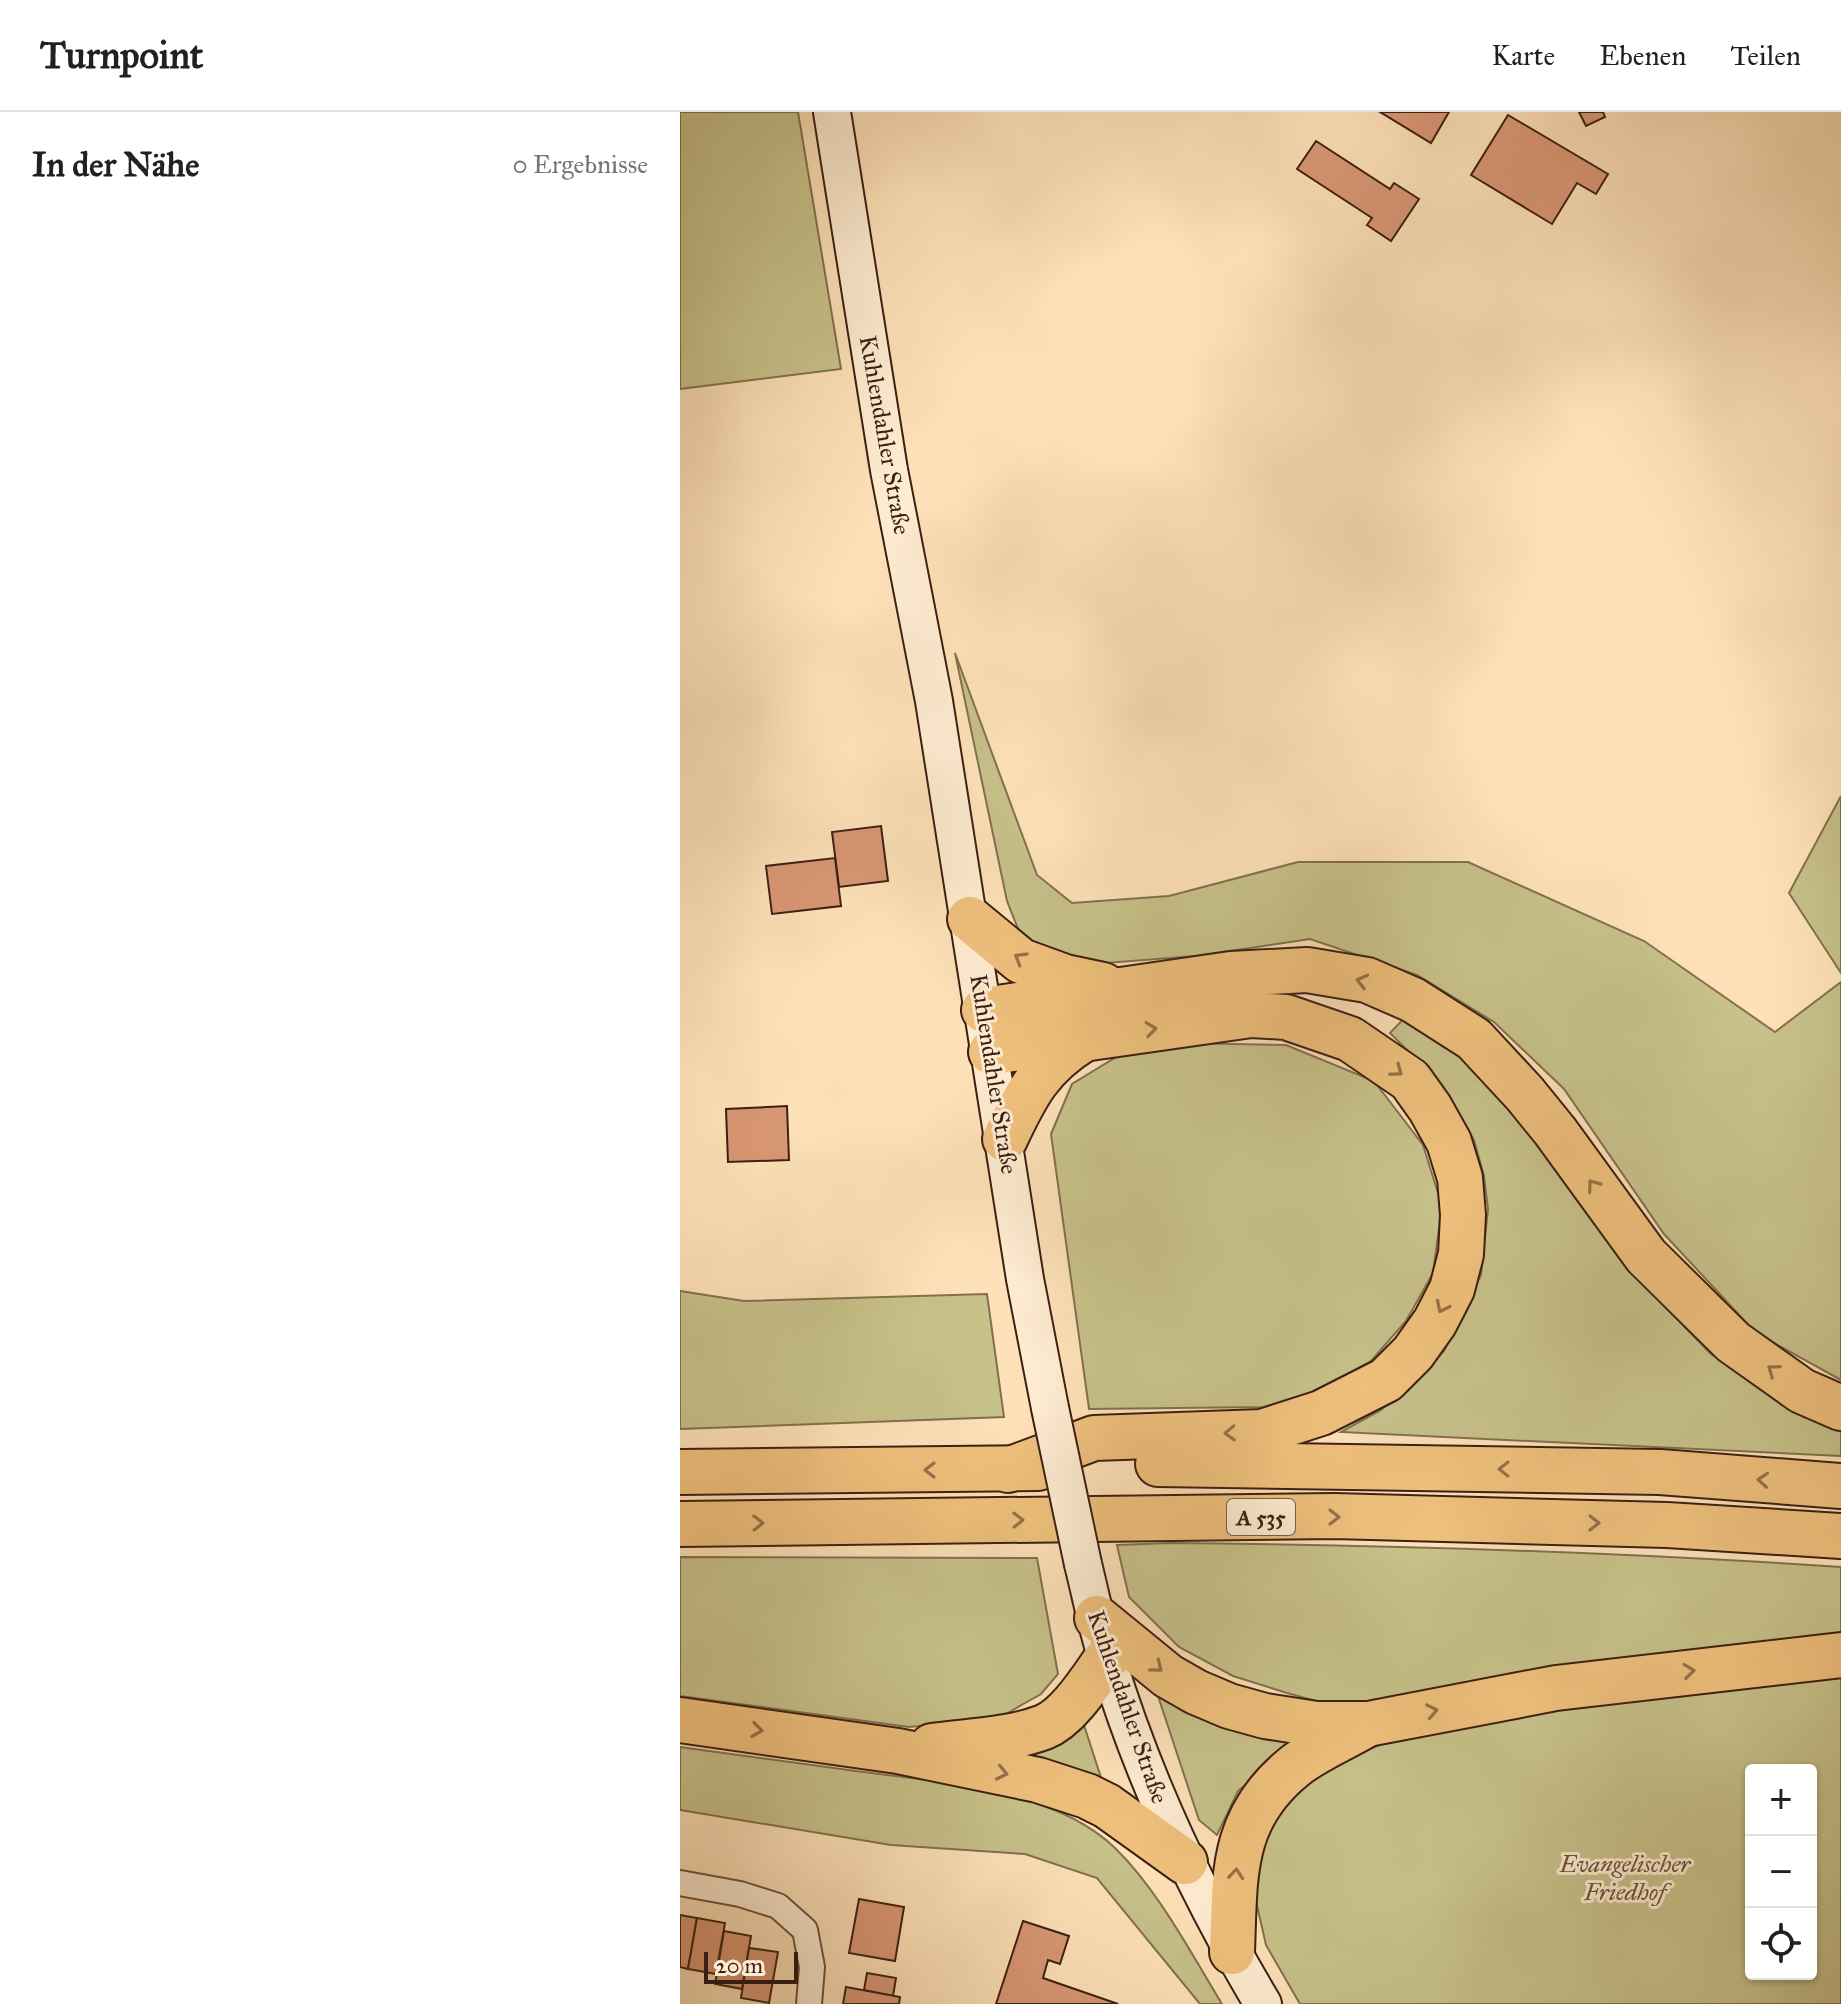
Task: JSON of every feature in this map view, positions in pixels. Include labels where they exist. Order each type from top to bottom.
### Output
[{"type":"highway","points":[[970,919],[1021,961],[1065,977],[1120,990]]},
{"type":"highway","points":[[988,1031],[1120,990],[1231,974],[1307,970],[1367,980],[1413,1000],[1474,1039],[1555,1131],[1646,1256],[1733,1342],[1802,1391],[1841,1408]]},
{"type":"highway","points":[[988,1031],[1084,1039],[1251,1015],[1286,1017],[1350,1039],[1410,1080],[1449,1142],[1460,1178],[1463,1215],[1461,1254],[1452,1289],[1435,1322],[1413,1353],[1386,1380],[1321,1413],[1262,1432],[1094,1438],[1008,1470]]},
{"type":"highway","points":[[1005,1139],[1026,1093],[1059,1054],[1084,1039]]},
{"type":"highway","name":"A 535","points":[[680,1472],[1008,1470],[1155,1464],[1362,1466],[1660,1472],[1841,1486]]},
{"type":"highway","name":"A 535","points":[[680,1524],[1334,1516],[1667,1525],[1841,1536]]},
{"type":"highway","points":[[898,1751],[996,1738],[1046,1727],[1070,1707],[1102,1638],[1229,1706],[1265,1716],[1316,1724],[1368,1724],[1556,1688],[1841,1655]]},
{"type":"highway","points":[[680,1720],[898,1751],[1038,1780],[1107,1806],[1185,1862]]},
{"type":"highway","points":[[1232,1952],[1236,1867],[1242,1835],[1265,1793],[1296,1765],[1368,1724]]},
{"type":"main road","name":"Kuhlendahler Straße","points":[[832,112],[889,470],[934,701],[1025,1279],[1083,1564],[1102,1638],[1151,1784],[1185,1862],[1263,2004]]},
{"type":"street","points":[[680,1883],[740,1894],[778,1906],[805,1930],[812,1967],[809,2004]]},
{"type":"green space","points":[[680,112],[798,112],[841,369],[680,389]]},
{"type":"green space","points":[[955,653],[1037,875],[1072,903],[1169,896],[1298,862],[1468,862],[1644,941],[1775,1032],[1841,982],[1841,1380],[1756,1333],[1664,1234],[1564,1089],[1494,1022],[1417,975],[1310,939],[1196,956],[1067,966],[1024,944],[1007,901]]},
{"type":"green space","points":[[1841,796],[1841,973],[1789,893]]},
{"type":"green space","points":[[1410,1012],[1469,1059],[1545,1149],[1574,1196],[1633,1274],[1711,1354],[1792,1407],[1841,1429],[1841,1456],[1341,1432],[1381,1410],[1420,1378],[1444,1351],[1481,1275],[1488,1209],[1484,1176],[1474,1140],[1442,1085],[1390,1033]]},
{"type":"green space","points":[[1183,1043],[1286,1045],[1374,1081],[1423,1145],[1442,1206],[1433,1273],[1406,1321],[1371,1361],[1321,1389],[1264,1407],[1089,1409],[1051,1134],[1072,1084],[1118,1056]]},
{"type":"green space","points":[[680,1291],[744,1301],[987,1294],[1004,1417],[680,1429]]},
{"type":"green space","points":[[1169,1543],[1505,1550],[1841,1567],[1841,1640],[1381,1702],[1327,1704],[1233,1676],[1179,1647],[1129,1597],[1117,1545]]},
{"type":"green space","points":[[680,1557],[1037,1558],[1058,1674],[1041,1694],[997,1719],[909,1727],[680,1696]]},
{"type":"green space","name":"Evangelischer Friedhof","points":[[1841,1676],[1841,2004],[1300,2004],[1266,1945],[1255,1897],[1256,1872],[1274,1813],[1326,1767],[1384,1743],[1557,1710]]},
{"type":"green space","points":[[1155,1687],[1298,1740],[1238,1791],[1217,1835],[1199,1820]]},
{"type":"green space","points":[[1083,1722],[1104,1787],[1025,1753]]},
{"type":"green space","points":[[680,1747],[957,1784],[1027,1800],[1060,1812],[1089,1828],[1131,1865],[1173,1923],[1222,2004],[1200,2004],[1097,1878],[1025,1854],[891,1845],[680,1810]]},
{"type":"building","points":[[1380,112],[1449,112],[1431,143]]},
{"type":"building","points":[[1579,112],[1603,112],[1605,117],[1586,126]]},
{"type":"building","points":[[1508,115],[1608,174],[1596,194],[1577,183],[1552,224],[1471,175]]},
{"type":"building","points":[[1316,141],[1390,189],[1394,183],[1419,199],[1391,241],[1367,225],[1372,218],[1297,169]]},
{"type":"building","points":[[881,826],[888,881],[839,887],[832,832]]},
{"type":"building","points":[[835,858],[841,906],[772,914],[766,866]]},
{"type":"building","points":[[787,1106],[789,1160],[728,1162],[726,1109]]},
{"type":"building","points":[[859,1899],[904,1907],[895,1961],[849,1953]]},
{"type":"building","points":[[680,1915],[697,1918],[688,1969],[680,1967]]},
{"type":"building","points":[[697,1918],[725,1923],[716,1974],[688,1969]]},
{"type":"building","points":[[1023,1921],[1069,1936],[1060,1964],[1048,1960],[1043,1978],[1118,2004],[996,2004]]},
{"type":"building","points":[[724,1931],[751,1936],[742,1989],[715,1984]]},
{"type":"building","points":[[749,1948],[778,1952],[769,2003],[741,1998]]},
{"type":"building","points":[[867,1973],[896,1978],[893,1996],[864,1990]]},
{"type":"building","points":[[846,1987],[900,1997],[899,2004],[843,2004]]}]
